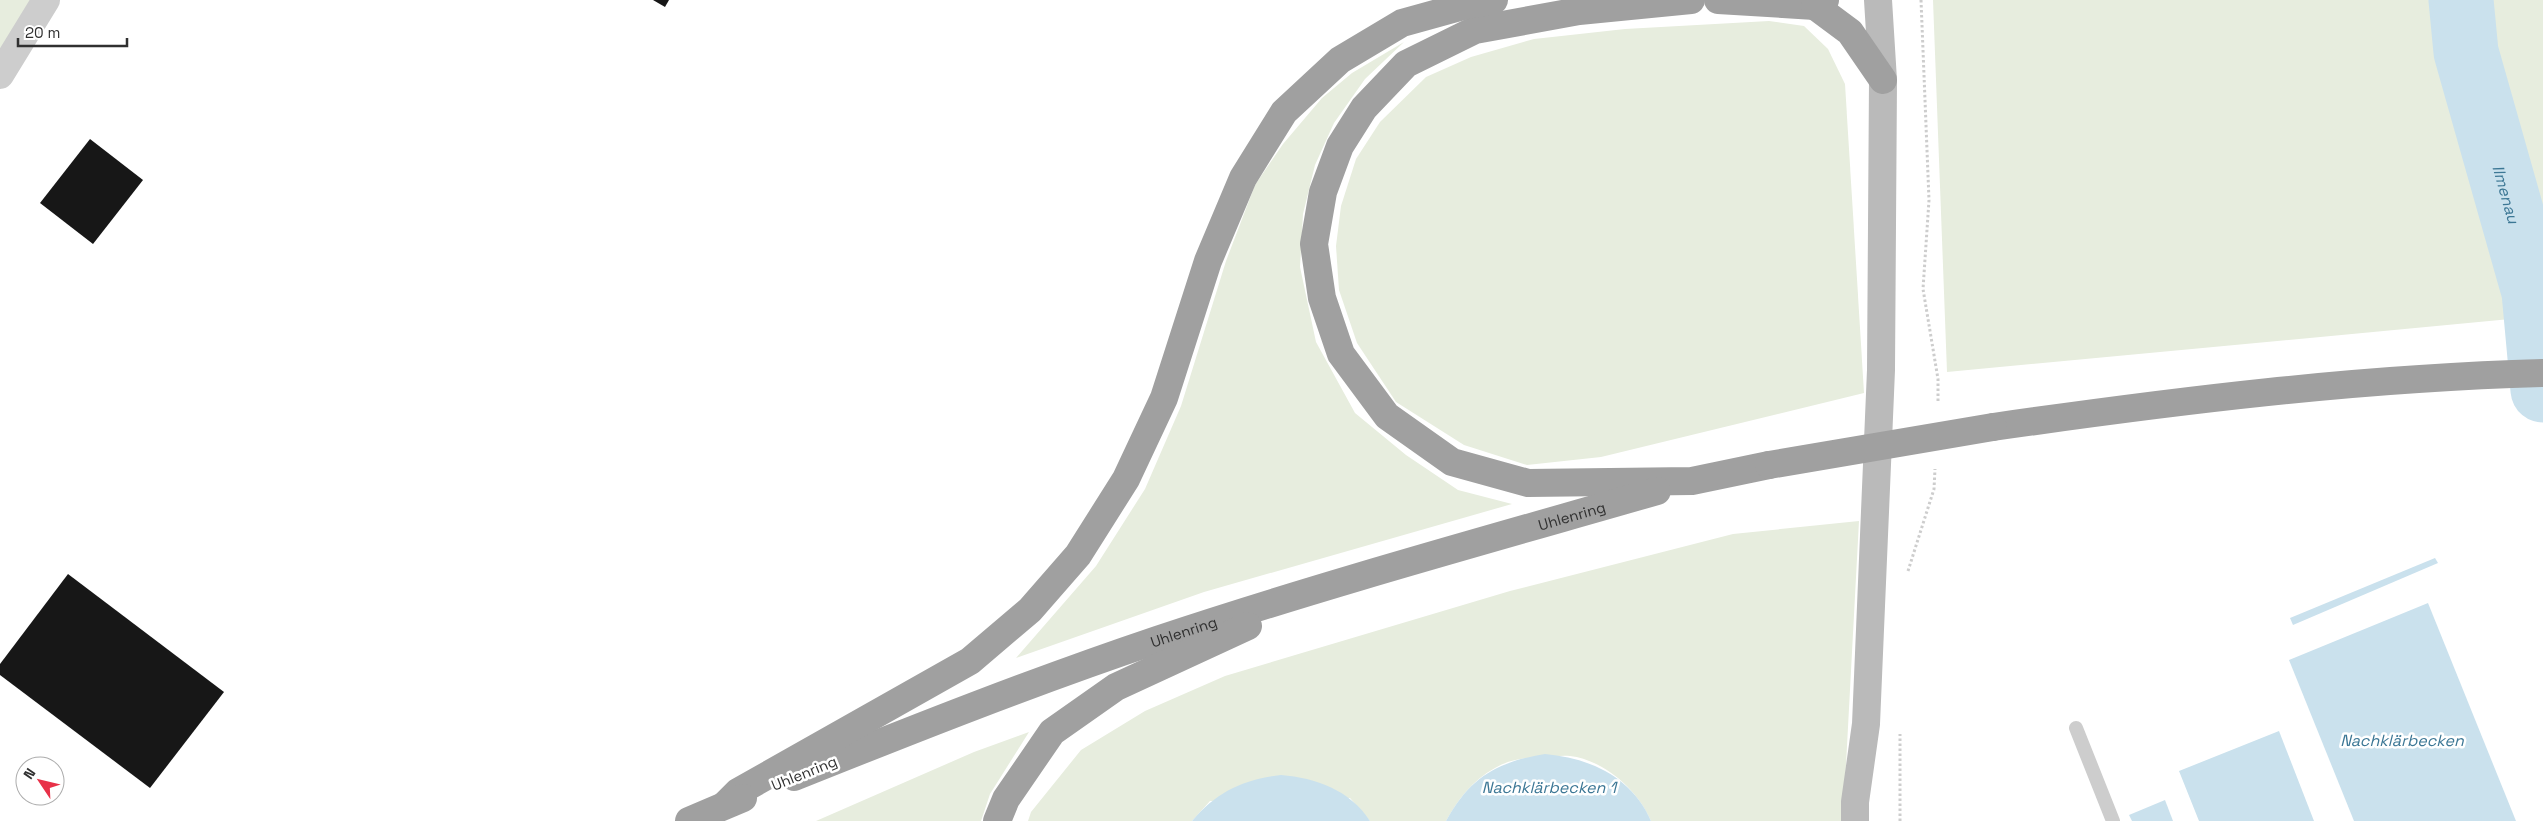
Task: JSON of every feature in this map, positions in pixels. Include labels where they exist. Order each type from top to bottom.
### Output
[{"type":"highway","points":[[725,805],[738,792],[970,661],[1030,610],[1078,554],[1126,479],[1164,398],[1208,261],[1243,178],[1284,112],[1340,60],[1402,23],[1467,4],[1494,0]]},
{"type":"highway","points":[[1691,0],[1579,10],[1475,30],[1406,64],[1364,108],[1340,146],[1323,192],[1314,244],[1322,298],[1341,354],[1387,416],[1452,462],[1528,483],[1692,481],[1826,454],[2150,404],[2304,388],[2543,373]]},
{"type":"highway","points":[[1718,0],[1820,3],[1850,32],[1884,80]]},
{"type":"highway","name":"Uhlenring","points":[[689,821],[962,710],[1157,640],[1354,577],[1692,481]]},
{"type":"highway","points":[[998,821],[1006,800],[1052,732],[1116,687],[1354,577]]},
{"type":"main road","points":[[1856,821],[1855,802],[1866,724],[1881,370],[1884,80],[1878,0]]},
{"type":"main road","points":[[1866,724],[1874,821]]},
{"type":"street","points":[[0,75],[46,0]]},
{"type":"lane","points":[[2076,728],[2113,821]]},
{"type":"green space","points":[[0,0],[33,0],[0,55]]},
{"type":"green space","points":[[1933,0],[2543,0],[2543,316],[1947,372]]},
{"type":"green space","points":[[1769,21],[1804,26],[1828,49],[1845,84],[1864,393],[1601,457],[1527,465],[1464,445],[1396,402],[1357,343],[1339,290],[1336,246],[1341,206],[1356,159],[1380,122],[1426,77],[1471,57],[1534,39],[1625,29]]},
{"type":"green space","points":[[1404,42],[1365,79],[1334,123],[1315,165],[1303,214],[1300,267],[1316,342],[1355,413],[1406,455],[1458,490],[1512,504],[1204,592],[1016,658],[1096,566],[1145,489],[1181,406],[1226,261],[1255,185],[1283,144],[1322,98],[1352,73]]},
{"type":"green space","points":[[1859,521],[1843,821],[1651,821],[1638,798],[1618,778],[1595,763],[1563,756],[1518,759],[1495,768],[1480,778],[1467,791],[1446,821],[1370,821],[1350,798],[1210,801],[1192,821],[1028,821],[1031,812],[1081,750],[1145,711],[1225,676],[1510,591],[1733,534]]},
{"type":"green space","points":[[1029,732],[990,794],[981,821],[816,821],[974,752]]},
{"type":"water","points":[[2435,558],[2438,563],[2293,625],[2290,618]]},
{"type":"water","name":"Nachklärbecken","points":[[2428,603],[2516,821],[2354,821],[2289,660]]},
{"type":"water","points":[[2279,731],[2314,821],[2199,821],[2179,771]]},
{"type":"water","name":"Nachklärbecken 1","points":[[1545,754],[1578,760],[1608,772],[1633,793],[1651,821],[1446,821],[1465,793],[1486,774],[1513,762]]},
{"type":"water","points":[[1281,775],[1307,779],[1331,788],[1353,801],[1370,821],[1192,821],[1211,802],[1232,789],[1255,780]]},
{"type":"water","points":[[2165,800],[2173,821],[2132,821],[2129,815]]},
{"type":"building","points":[[653,0],[669,0],[665,7]]},
{"type":"building","points":[[90,139],[143,180],[93,244],[40,203]]},
{"type":"building","points":[[68,574],[224,692],[150,788],[0,675],[0,664]]},
{"type":"waterway","name":"Ilmenau","points":[[2461,0],[2466,52],[2534,292],[2543,390]]}]
